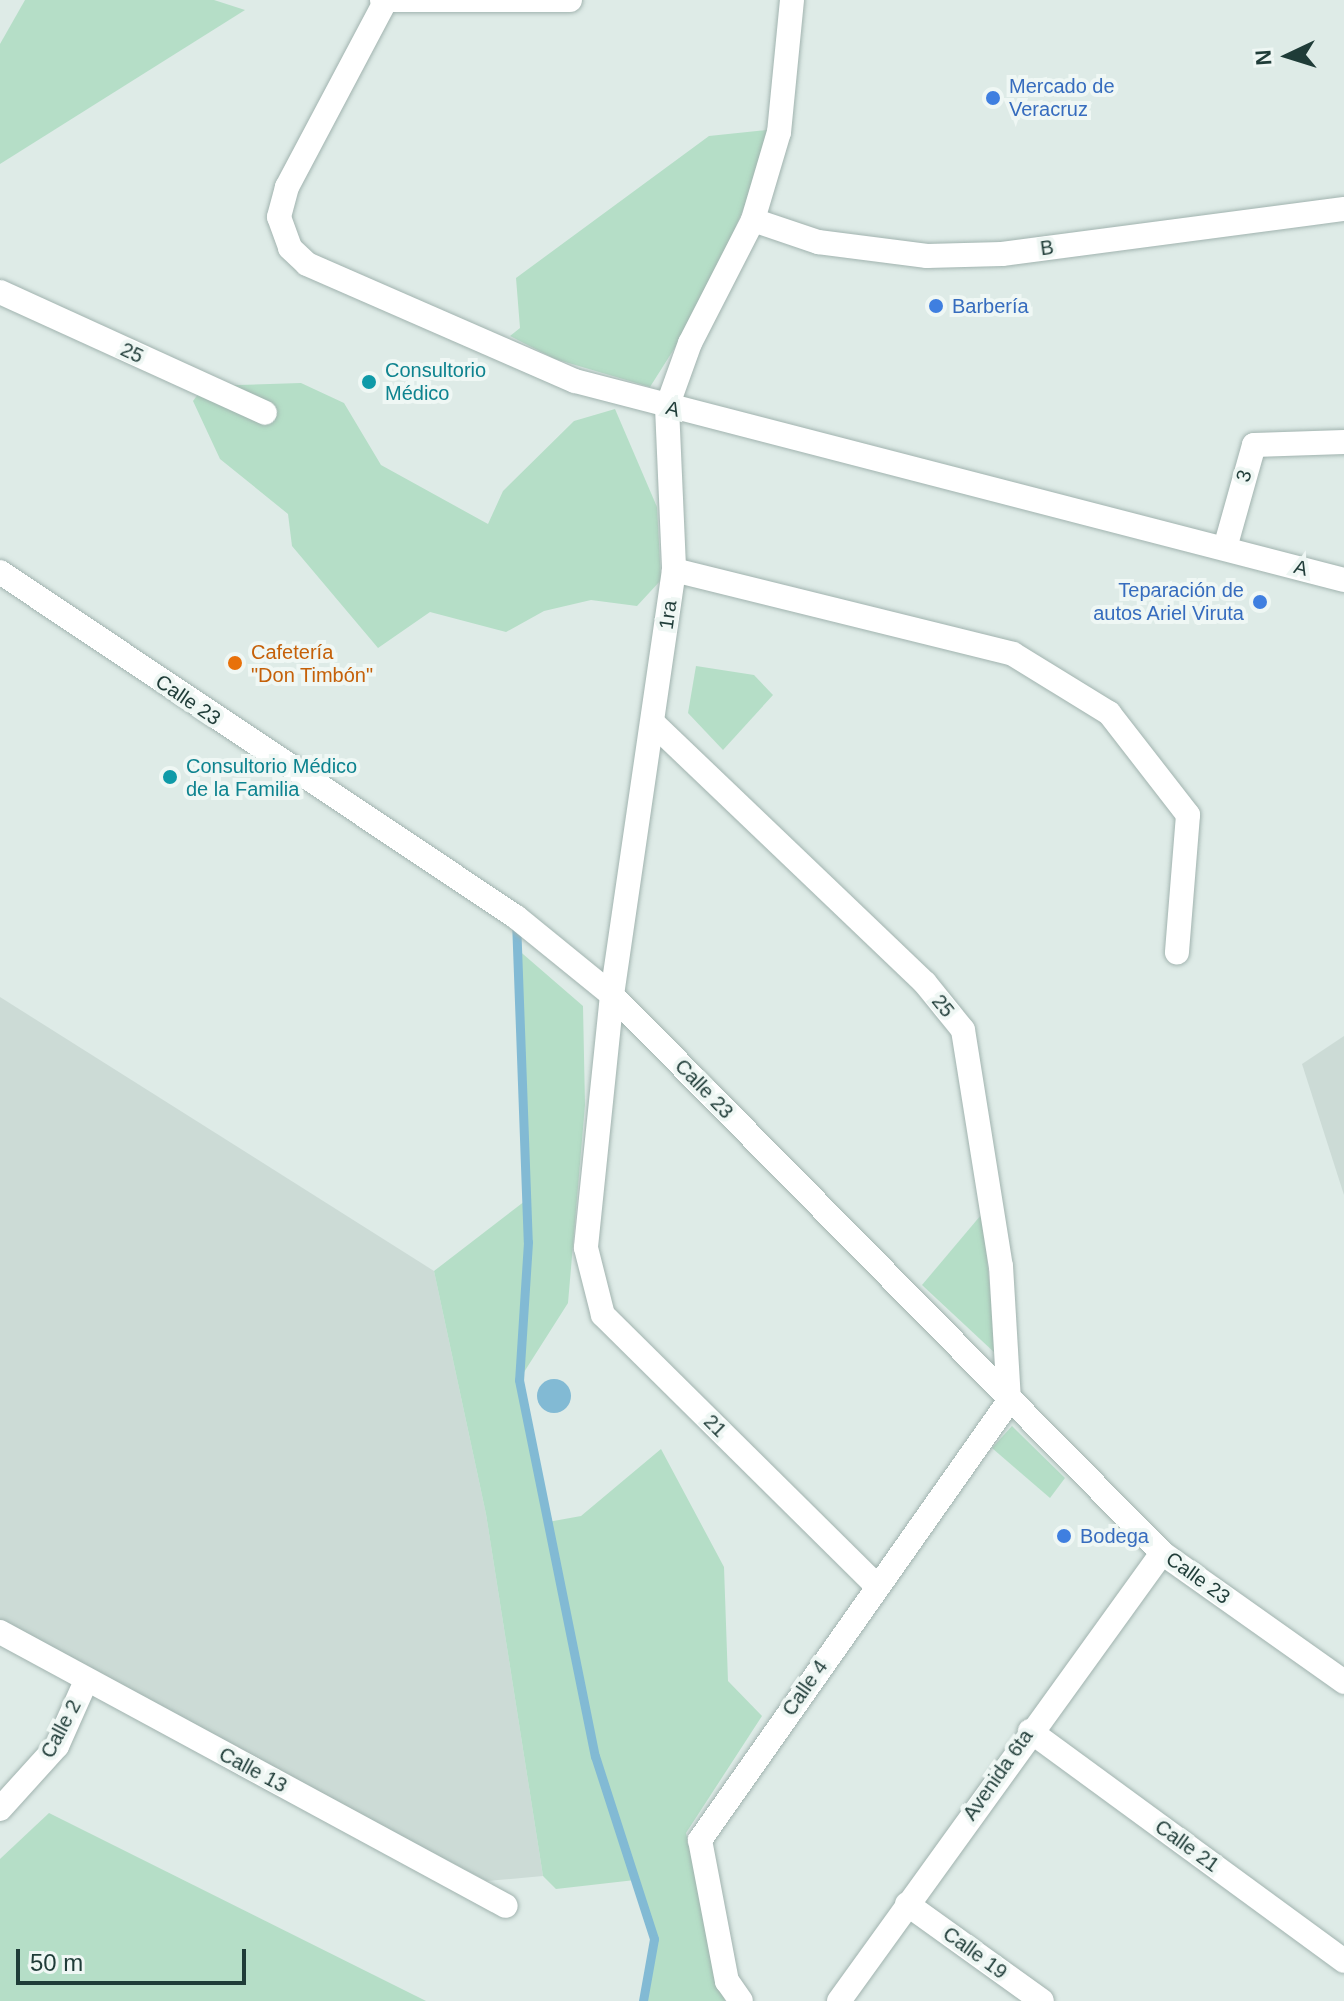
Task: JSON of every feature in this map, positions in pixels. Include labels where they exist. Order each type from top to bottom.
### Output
[{"type":"street","points":[[384,0],[570,0]]},
{"type":"street","name":"A","points":[[384,0],[287,187],[279,217],[290,248],[307,264],[490,349],[667,407],[1344,580]]},
{"type":"street","name":"1ra","points":[[586,1248],[612,995],[674,570],[667,407],[690,343],[753,220],[779,132],[792,0]]},
{"type":"street","name":"B","points":[[753,220],[818,242],[927,256],[1002,254],[1344,209]]},
{"type":"street","name":"25","points":[[0,292],[265,413]]},
{"type":"street","name":"3","points":[[1225,548],[1254,445],[1344,442]]},
{"type":"street","points":[[674,570],[1013,654],[1109,713],[1188,815],[1177,953]]},
{"type":"street","name":"Calle 23","points":[[0,572],[516,917],[612,995],[1162,1553],[1344,1682]]},
{"type":"street","name":"25","points":[[653,723],[925,983],[963,1030],[1000,1251],[1009,1401]]},
{"type":"street","name":"21","points":[[586,1248],[603,1315],[876,1585]]},
{"type":"street","name":"Calle 4","points":[[741,2001],[727,1981],[700,1840],[876,1585],[1009,1401]]},
{"type":"street","name":"Avenida 6ta","points":[[839,2001],[1030,1731],[1162,1553]]},
{"type":"street","name":"Calle 13","points":[[0,1632],[506,1906]]},
{"type":"street","name":"Calle 2","points":[[0,1809],[57,1746],[86,1681]]},
{"type":"street","name":"Calle 21","points":[[1030,1731],[1344,1961]]},
{"type":"street","name":"Calle 19","points":[[907,1904],[1042,2001]]},
{"type":"shaded area","points":[[0,997],[434,1271],[486,1514],[543,1876],[487,1881],[0,1625]]},
{"type":"shaded area","points":[[1344,1036],[1344,1195],[1302,1064]]},
{"type":"green space","points":[[25,0],[214,0],[245,10],[0,164],[0,44]]},
{"type":"green space","points":[[767,130],[753,186],[705,300],[650,387],[555,359],[510,336],[520,328],[516,278],[709,136]]},
{"type":"green space","points":[[301,383],[344,403],[381,465],[488,524],[503,491],[574,421],[615,409],[657,507],[661,580],[637,606],[591,600],[544,611],[506,632],[430,612],[378,648],[292,546],[288,514],[220,459],[193,401],[204,386]]},
{"type":"green space","points":[[696,666],[754,675],[773,695],[723,750],[688,713]]},
{"type":"green space","points":[[516,948],[583,1006],[585,1105],[568,1303],[519,1380],[548,1522],[581,1516],[661,1449],[724,1567],[728,1681],[762,1716],[686,1833],[725,2001],[643,2001],[654,1939],[635,1880],[556,1889],[543,1876],[486,1514],[434,1271],[525,1201]]},
{"type":"green space","points":[[981,1215],[985,1238],[996,1354],[922,1285]]},
{"type":"green space","points":[[1012,1426],[1065,1478],[1050,1498],[992,1448]]},
{"type":"green space","points":[[49,1813],[426,2001],[0,2001],[0,1859]]},
{"type":"water","points":[[554,1379],[566,1384],[571,1396],[566,1408],[554,1413],[542,1408],[537,1396],[542,1384]]},
{"type":"waterway","points":[[516,920],[528,1242],[519,1380],[595,1756],[654,1939],[643,2001]]},
{"type":"place","name":"Mercado de Veracruz","points":[[993,98]]},
{"type":"place","name":"Barbería","points":[[936,306]]},
{"type":"place","name":"Consultorio Médico","points":[[369,382]]},
{"type":"place","name":"Teparación de autos Ariel Viruta","points":[[1260,602]]},
{"type":"place","name":"Cafetería \"Don Timbón\"","points":[[235,663]]},
{"type":"place","name":"Consultorio Médico de la Familia","points":[[170,777]]},
{"type":"place","name":"Bodega","points":[[1064,1536]]}]
